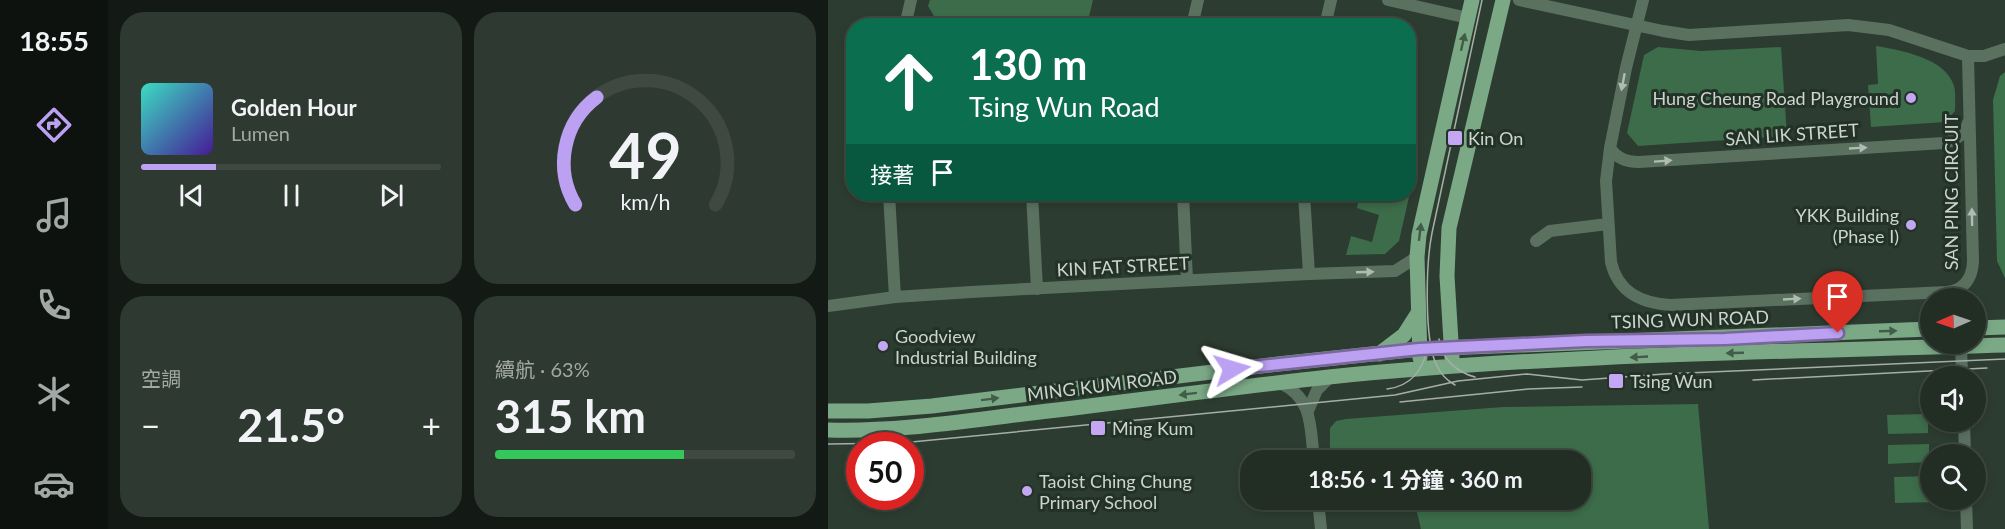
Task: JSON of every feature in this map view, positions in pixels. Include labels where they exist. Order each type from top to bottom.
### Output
[{"type":"main road","points":[[1420,370],[1417,257],[1421,220],[1472,0]]},
{"type":"main road","points":[[1453,367],[1448,276],[1449,228],[1503,0]]},
{"type":"main road","points":[[1379,354],[1404,335],[1418,312]]},
{"type":"main road","points":[[1986,328],[2005,327]]},
{"type":"main road","name":"TSING WUN ROAD","points":[[1452,348],[1920,329]]},
{"type":"main road","name":"TSING WUN ROAD","points":[[1986,345],[2005,345]]},
{"type":"main road","name":"TSING WUN ROAD","points":[[1453,367],[1709,353],[1920,346]]},
{"type":"main road","name":"MING KUM ROAD","points":[[828,411],[868,411],[932,406],[1278,364],[1419,349],[1452,348]]},
{"type":"main road","name":"MING KUM ROAD","points":[[828,430],[868,430],[933,425],[1330,377],[1453,367]]},
{"type":"street","points":[[907,18],[911,0]]},
{"type":"street","points":[[1194,18],[1198,0]]},
{"type":"street","points":[[1327,18],[1331,0]]},
{"type":"street","points":[[1388,0],[1468,18]]},
{"type":"street","points":[[1519,0],[1689,35],[1861,26],[1889,30],[1968,56],[1984,56],[2005,49]]},
{"type":"street","name":"SAN PING CIRCUIT","points":[[1643,0],[1610,148],[1606,181],[1611,262],[1616,279],[1632,296],[1653,304],[1955,291],[1965,285],[1973,269],[1968,56]]},
{"type":"street","name":"SAN LIK STREET","points":[[1610,148],[1624,161],[1639,162],[1944,143],[1957,139],[1970,119]]},
{"type":"street","points":[[889,201],[895,297]]},
{"type":"street","points":[[1032,201],[1037,289]]},
{"type":"street","points":[[1183,201],[1187,280]]},
{"type":"street","points":[[1304,201],[1309,274]]},
{"type":"street","points":[[1536,241],[1550,231],[1608,224]]},
{"type":"street","name":"KIN FAT STREET","points":[[828,306],[895,297],[1187,280],[1395,271],[1417,257]]},
{"type":"street","points":[[1308,411],[1317,390],[1330,377]]},
{"type":"street","points":[[1280,383],[1296,392],[1308,411],[1313,450]]},
{"type":"street","points":[[1319,510],[1321,529]]},
{"type":"street","points":[[1966,510],[1967,529]]},
{"type":"green space","points":[[930,0],[1093,0],[1089,18],[935,18],[928,6]]},
{"type":"green space","name":"Hung Cheung Road Playground","points":[[1876,46],[1921,57],[1942,68],[1955,89],[1955,111],[1945,122],[1871,127],[1868,85],[1878,84]]},
{"type":"green space","points":[[1658,47],[1701,51],[1781,47],[1787,136],[1638,146],[1627,133],[1644,55]]},
{"type":"green space","points":[[2005,72],[2005,278],[1997,261],[1993,100],[2000,76]]},
{"type":"green space","points":[[1358,201],[1408,201],[1399,241],[1385,254],[1346,255],[1351,236],[1372,242],[1379,215],[1357,208]]},
{"type":"green space","points":[[1698,404],[1709,529],[1421,529],[1416,510],[1591,510],[1591,450],[1330,450],[1330,428],[1336,421],[1503,407]]},
{"type":"green space","points":[[1920,414],[1920,432],[1928,433],[1888,434],[1887,415]]},
{"type":"green space","points":[[1920,444],[1920,462],[1888,464],[1888,445]]},
{"type":"green space","points":[[1920,476],[1920,502],[1895,503],[1894,477]]},
{"type":"tram line","points":[[1455,385],[1439,370],[1432,352],[1427,300],[1428,262],[1432,233],[1482,0]]},
{"type":"tram line","points":[[1439,339],[1443,353],[1451,364],[1475,377]]},
{"type":"tram line","points":[[1387,389],[1403,384],[1415,375],[1420,369],[1428,345]]},
{"type":"tram line","points":[[828,444],[901,443],[1395,395],[1458,381],[1527,374],[1582,380],[1664,374],[2005,359]]},
{"type":"tram line","points":[[1753,380],[1987,368]]},
{"type":"tram line","points":[[1400,402],[1528,389],[1582,387]]},
{"type":"place","name":"Hung Cheung Road Playground","points":[[1911,98]]},
{"type":"place","name":"Kin On","points":[[1455,138]]},
{"type":"place","name":"YKK Building (Phase I)","points":[[1911,225]]},
{"type":"place","name":"Goodview Industrial Building","points":[[883,346]]},
{"type":"place","name":"Tsing Wun","points":[[1616,381]]},
{"type":"place","name":"Ming Kum","points":[[1098,428]]},
{"type":"place","name":"Taoist Ching Chung Primary School","points":[[1027,491]]},
{"type":"route","points":[[1232,369],[1419,349],[1838,333]]}]
